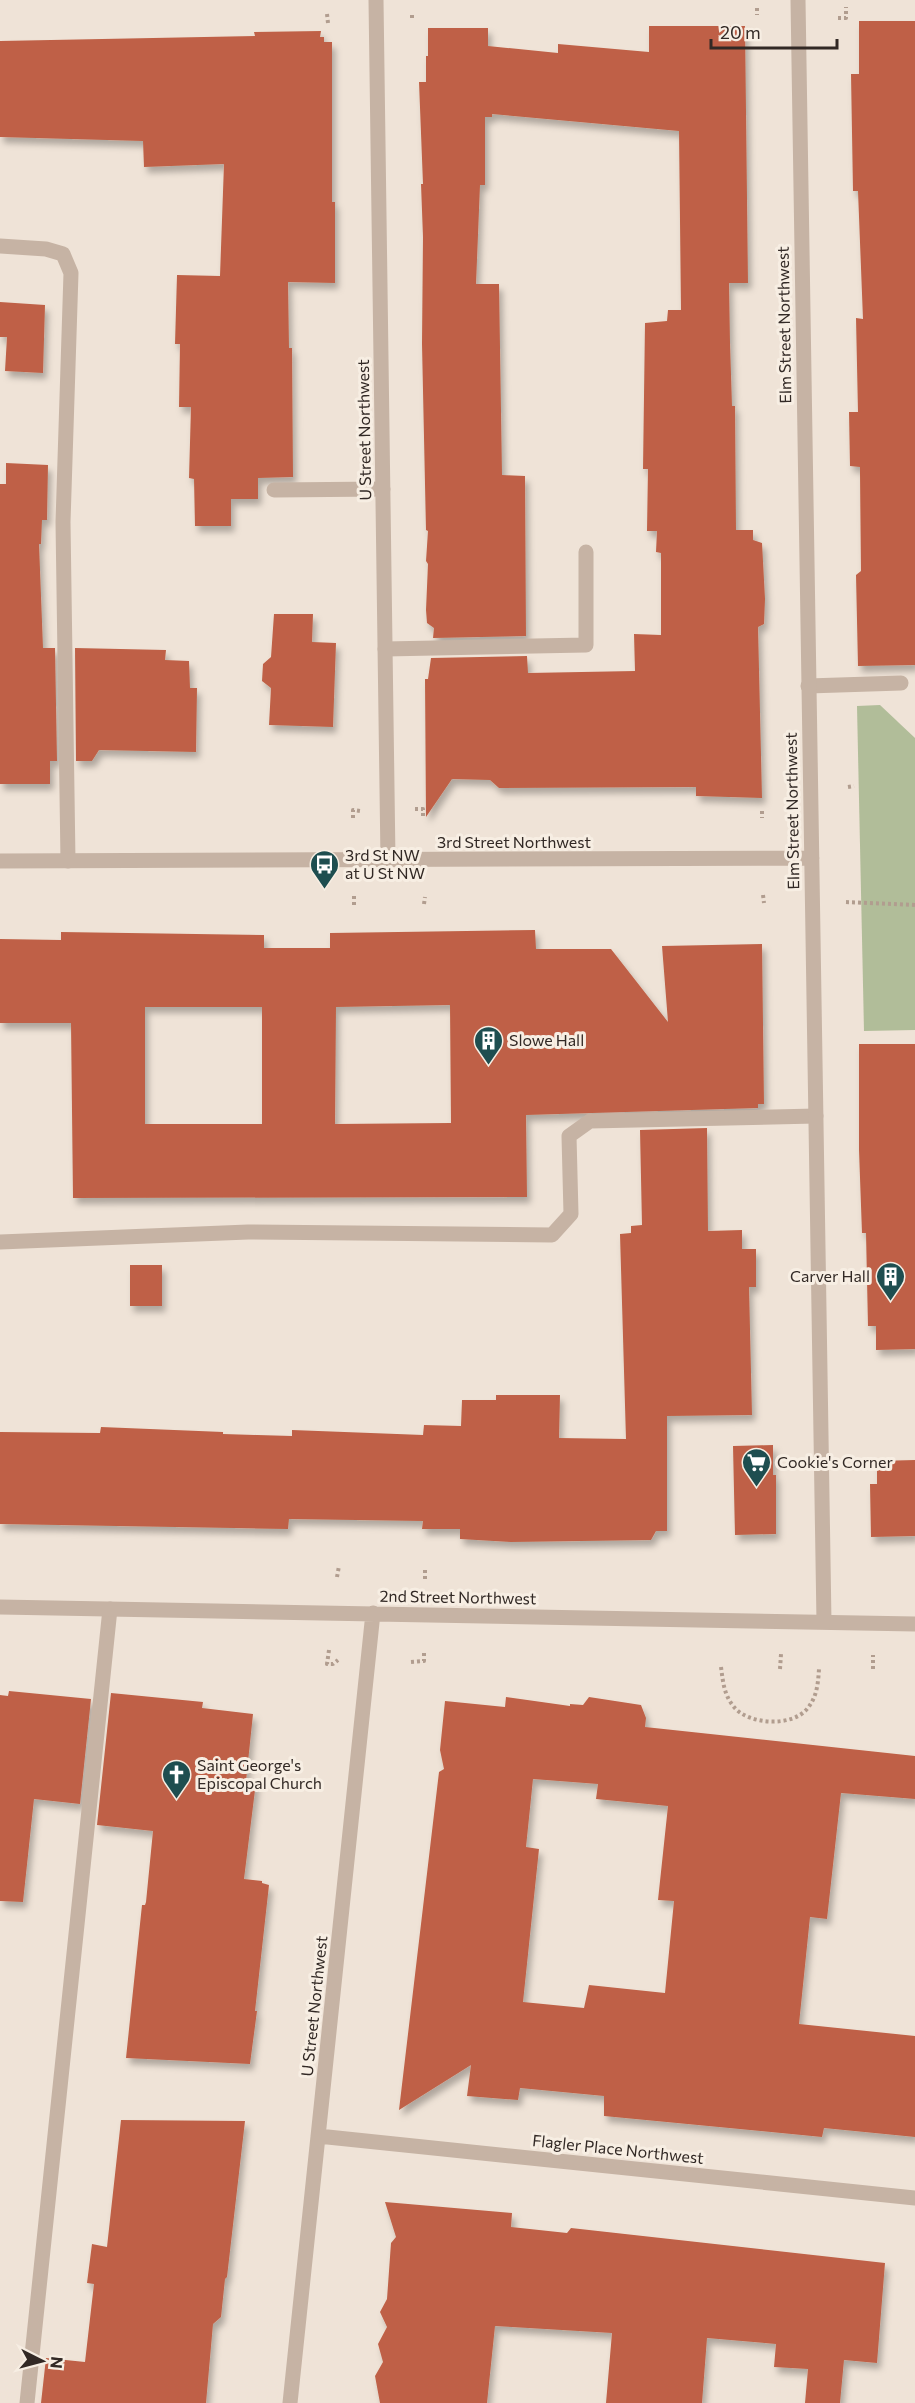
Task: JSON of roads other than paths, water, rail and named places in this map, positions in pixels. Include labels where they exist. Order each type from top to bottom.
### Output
[{"type":"street","name":"U Street Northwest","points":[[376,0],[388,860]]},
{"type":"street","name":"Elm Street Northwest","points":[[798,0],[824,1622]]},
{"type":"street","points":[[0,246],[46,249],[63,254],[71,273],[63,522],[68,861]]},
{"type":"street","points":[[274,490],[383,489]]},
{"type":"street","points":[[385,650],[586,645],[586,552]]},
{"type":"street","points":[[808,686],[901,683]]},
{"type":"street","name":"3rd Street Northwest","points":[[0,861],[812,858]]},
{"type":"street","points":[[0,1242],[248,1232],[552,1235],[571,1214],[569,1136],[590,1121],[816,1116]]},
{"type":"street","name":"2nd Street Northwest","points":[[0,1607],[915,1624]]},
{"type":"street","points":[[27,2403],[110,1609]]},
{"type":"street","name":"U Street Northwest","points":[[290,2403],[373,1613]]},
{"type":"street","name":"Flagler Place Northwest","points":[[318,2136],[915,2198]]},
{"type":"place","name":"3rd St NW at U St NW","points":[[324,890]]},
{"type":"place","name":"Slowe Hall","points":[[488,1066]]},
{"type":"place","name":"Carver Hall","points":[[891,1302]]},
{"type":"place","name":"Cookie's Corner","points":[[756,1488]]},
{"type":"place","name":"Saint George's Episcopal Church","points":[[176,1800]]}]
